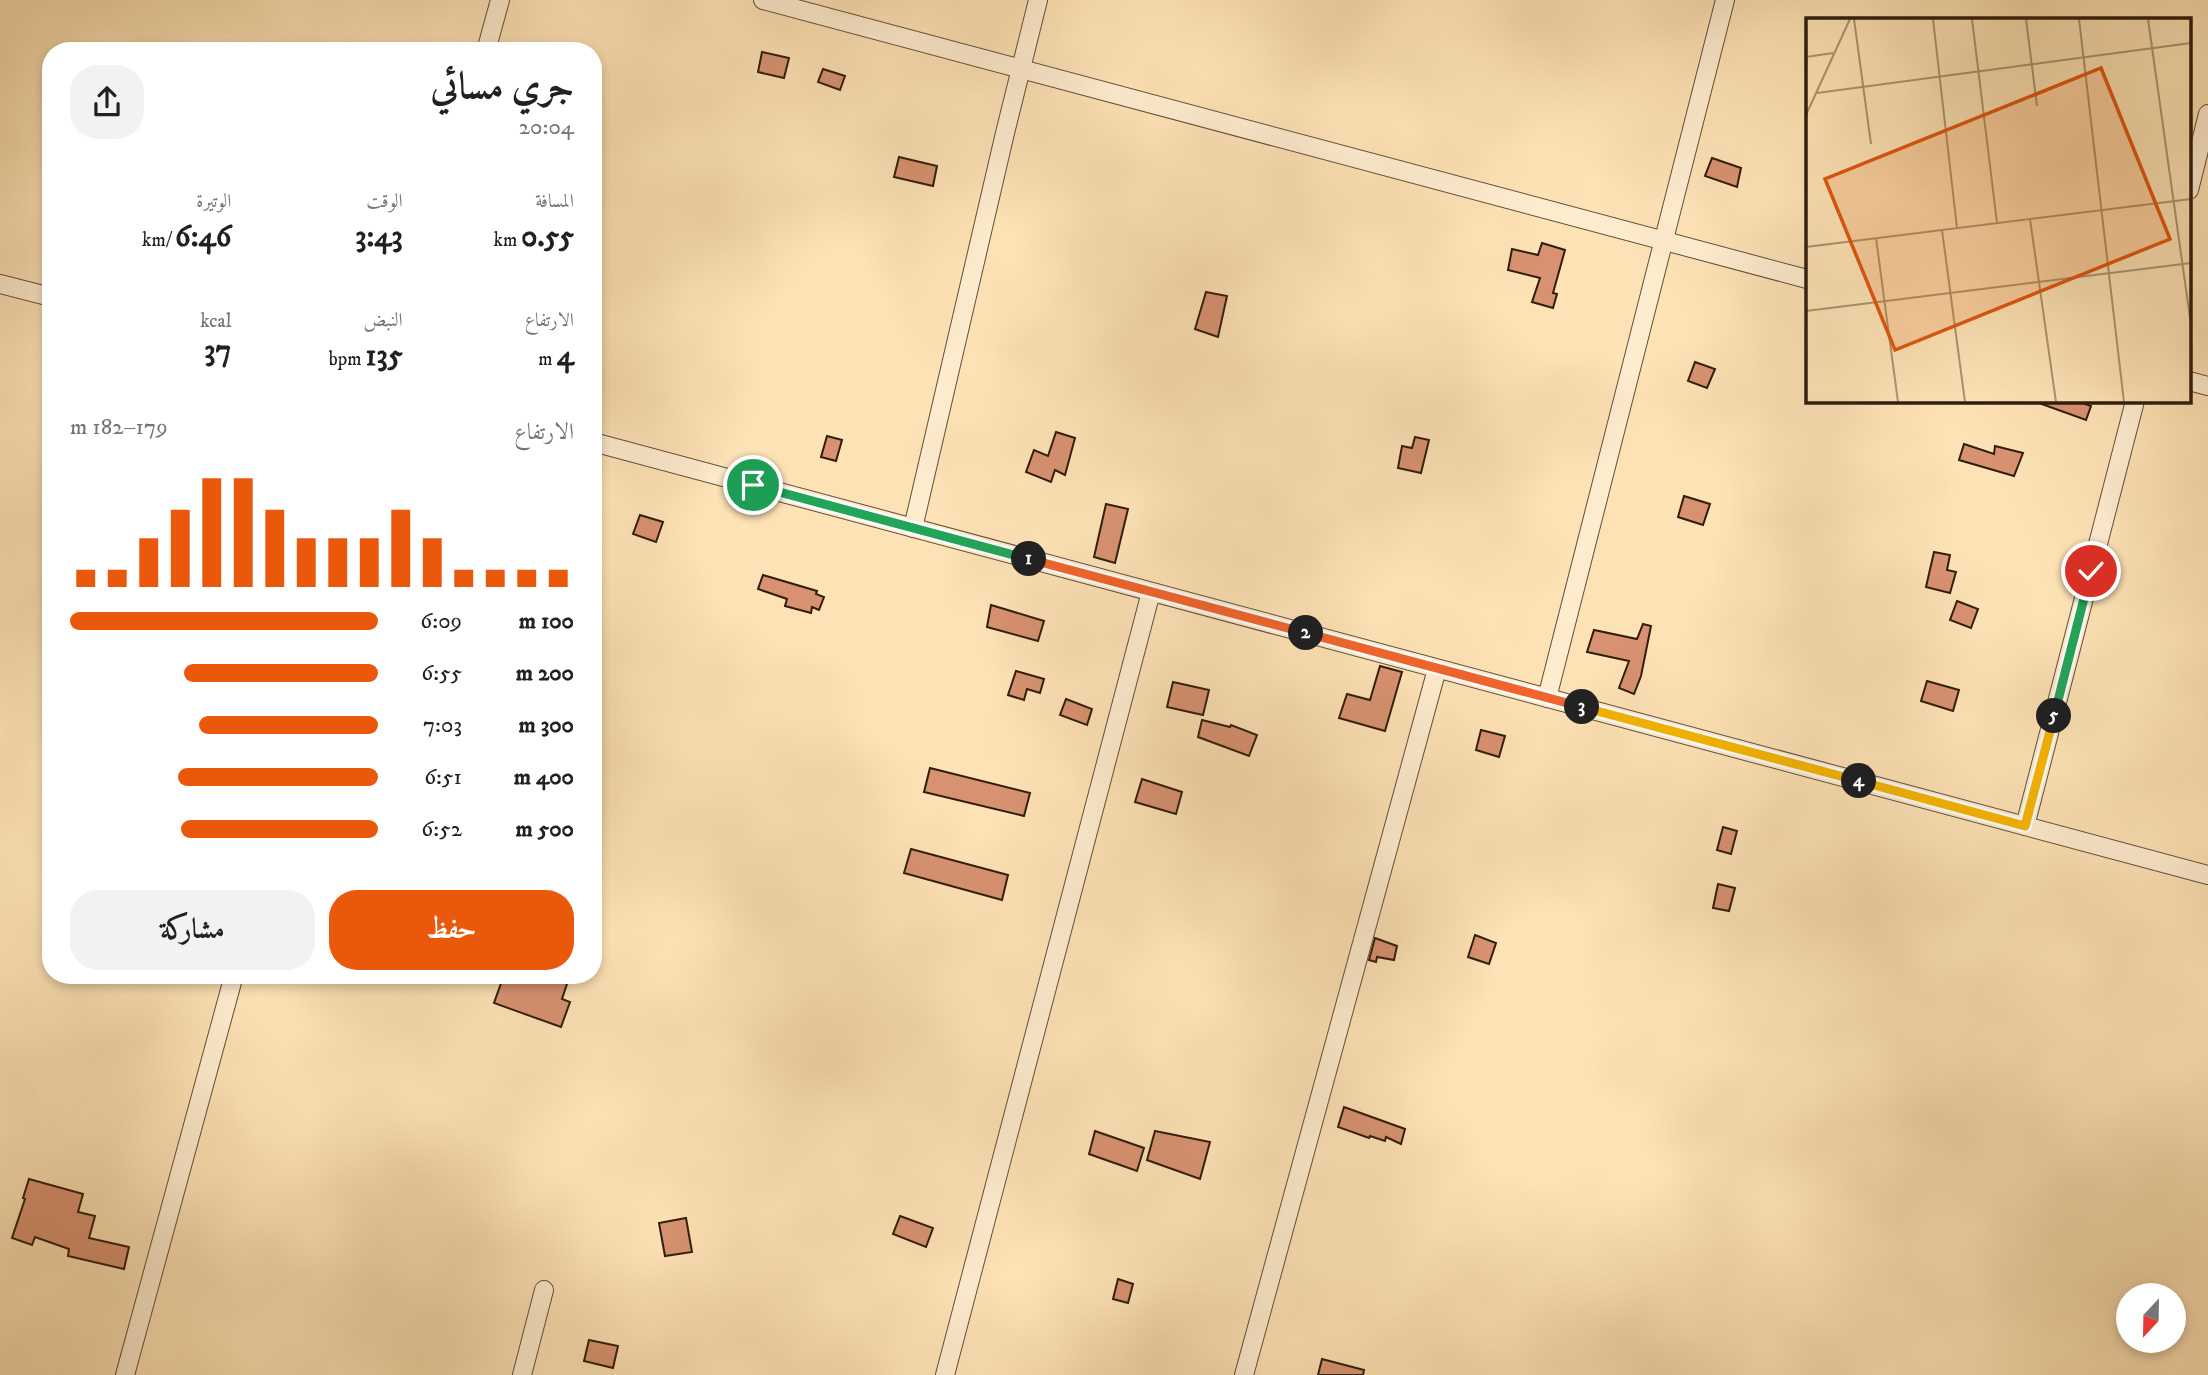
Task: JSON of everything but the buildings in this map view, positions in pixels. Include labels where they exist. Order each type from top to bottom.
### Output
[{"type":"street","points":[[488,42],[500,0]]},
{"type":"street","points":[[763,0],[1806,279]]},
{"type":"street","points":[[913,528],[1038,0]]},
{"type":"street","points":[[1547,698],[1726,0]]},
{"type":"street","points":[[2190,186],[2208,114]]},
{"type":"street","points":[[0,284],[42,295]]},
{"type":"street","points":[[2190,381],[2208,386]]},
{"type":"street","points":[[2025,826],[2135,402]]},
{"type":"street","points":[[602,444],[2208,875]]},
{"type":"street","points":[[945,1375],[1152,592]]},
{"type":"street","points":[[1244,1375],[1437,668]]},
{"type":"street","points":[[125,1375],[232,984]]},
{"type":"street","points":[[522,1375],[544,1290]]},
{"type":"route","points":[[753,485],[2025,826],[2091,571]]}]
